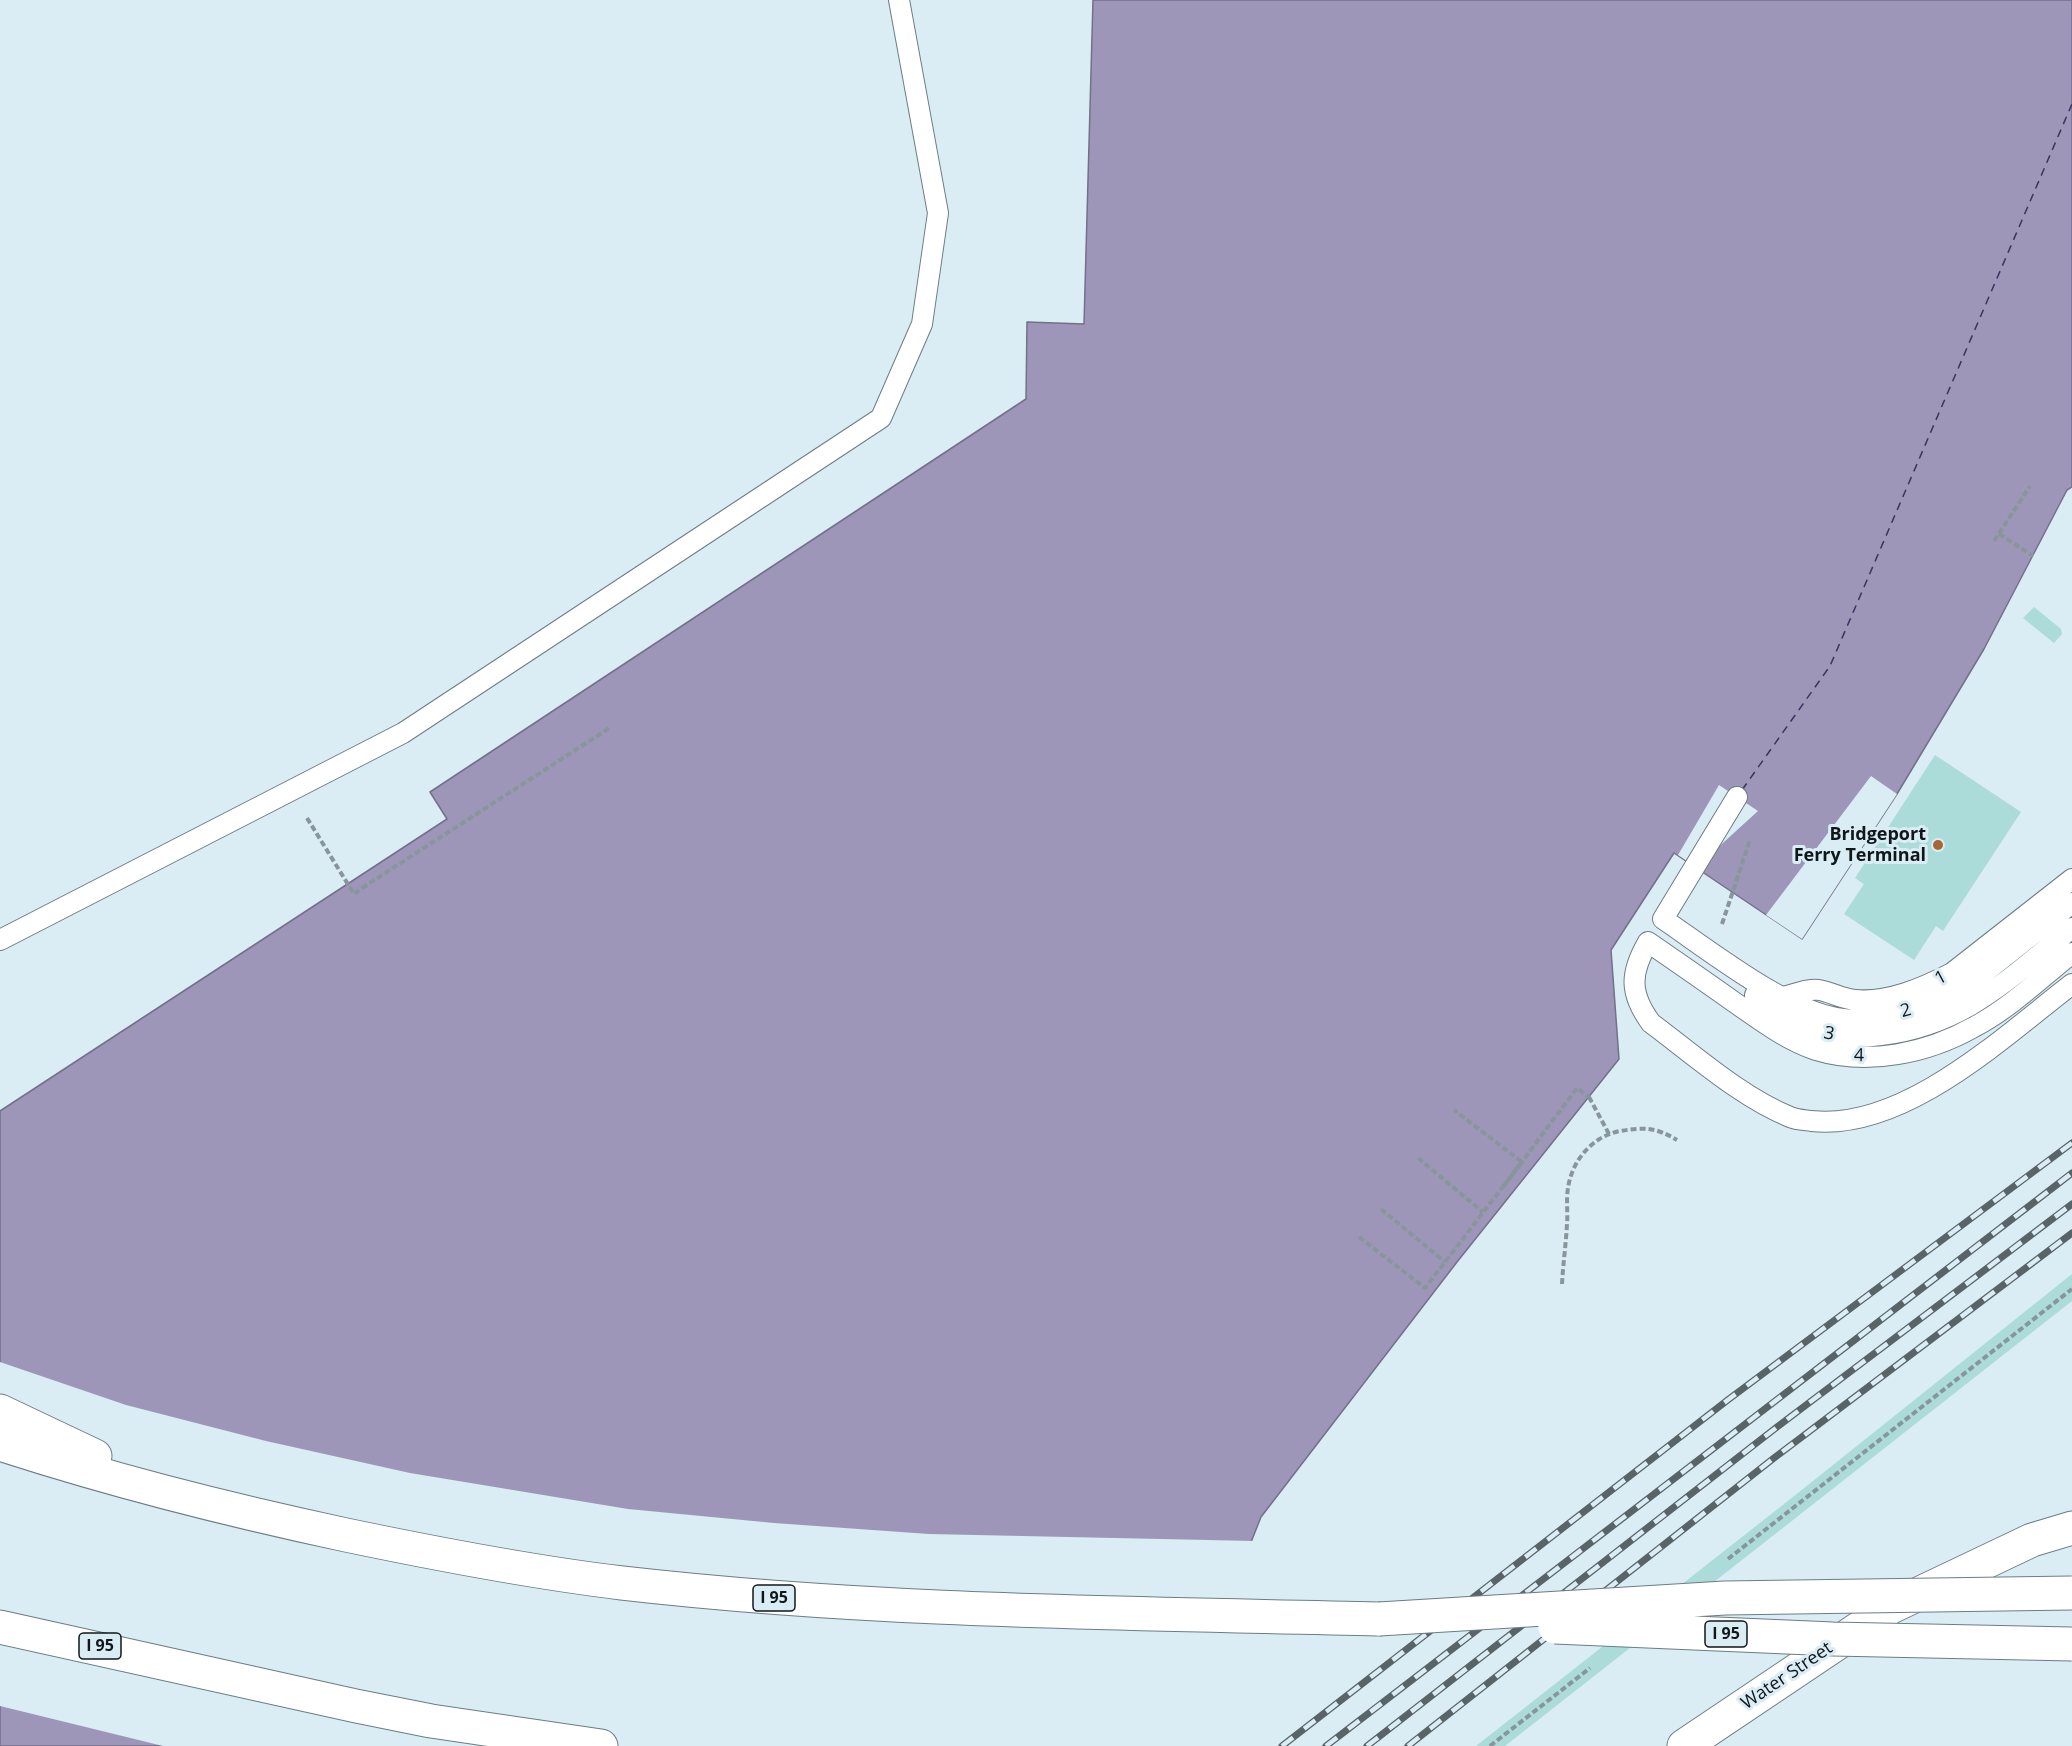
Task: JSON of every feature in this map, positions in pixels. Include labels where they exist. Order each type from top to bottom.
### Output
[{"type":"main road","points":[[0,1411],[178,1495]]},
{"type":"main road","name":"I 95","points":[[0,1444],[105,1476],[249,1514],[395,1545],[618,1583],[925,1608],[1379,1618],[1833,1639],[2072,1644]]},
{"type":"main road","name":"Water Street","points":[[1684,1746],[1890,1606],[2032,1540],[2072,1528]]},
{"type":"main road","points":[[1379,1618],[1725,1598],[2072,1593]]},
{"type":"main road","name":"I 95","points":[[0,1617],[200,1672],[431,1721],[601,1746]]},
{"type":"main road","points":[[0,1627],[200,1672]]},
{"type":"lane","points":[[0,940],[403,733],[881,418],[922,324],[938,213],[899,0]]},
{"type":"lane","points":[[1737,797],[1638,959],[1634,976],[1641,1010],[1651,1023],[1762,1104],[1793,1118],[1828,1122],[1868,1117],[1898,1106],[1960,1070],[2072,984]]},
{"type":"lane","name":"1","points":[[1783,997],[1818,989],[1840,998],[1870,1000],[1910,992],[1931,984],[1952,973],[2072,879]]},
{"type":"lane","name":"2","points":[[1656,930],[1783,997],[1820,1013],[1855,1020],[1910,1011],[1966,985],[2072,903]]},
{"type":"lane","name":"3","points":[[1656,930],[1800,1025],[1824,1035],[1857,1038],[1896,1033],[1930,1025],[1962,1011],[1987,996],[2072,928]]},
{"type":"lane","name":"4","points":[[1656,930],[1757,1018],[1794,1041],[1827,1053],[1863,1057],[1911,1052],[1956,1037],[1992,1016],[2072,953]]},
{"type":"path","points":[[1994,541],[2030,486]]},
{"type":"path","points":[[1999,534],[2033,556]]},
{"type":"path","points":[[362,888],[611,727]]},
{"type":"path","points":[[291,791],[354,894],[442,836]]},
{"type":"path","points":[[1727,912],[1752,836]]},
{"type":"path","points":[[1503,1187],[1577,1088],[1589,1097],[1609,1134]]},
{"type":"path","points":[[1359,1237],[1425,1288],[1522,1162],[1454,1110]]},
{"type":"path","points":[[1562,1284],[1568,1188],[1575,1164],[1591,1145],[1609,1134],[1635,1129],[1651,1129],[1661,1131],[1677,1140]]},
{"type":"path","points":[[1418,1158],[1484,1212]]},
{"type":"path","points":[[1381,1209],[1445,1262]]},
{"type":"path","points":[[1725,1562],[2072,1289]]},
{"type":"path","points":[[1490,1746],[1593,1665]]},
{"type":"shaded area","points":[[1093,0],[2072,0],[2072,487],[2067,490],[1984,649],[1897,794],[1802,939],[1674,853],[1611,950],[1619,1059],[1457,1262],[1261,1517],[1170,1746],[0,1746],[0,1111],[447,819],[430,792],[1026,399],[1027,322],[1084,324]]},
{"type":"pier","points":[[1871,776],[1897,794],[1802,939],[1766,915]]},
{"type":"pier","points":[[1719,785],[1758,811],[1713,852],[1702,871],[1678,855]]},
{"type":"pier","points":[[0,1362],[126,1405],[266,1441],[410,1473],[628,1509],[774,1523],[929,1534],[1254,1541],[1173,1746],[163,1746],[0,1706]]},
{"type":"building","points":[[2034,607],[2061,629],[2062,634],[2054,643],[2023,618]]},
{"type":"building","name":"Bridgeport Ferry Terminal","points":[[1935,755],[2021,812],[1943,931],[1936,926],[1914,960],[1844,914],[1864,884],[1855,878]]},
{"type":"building","points":[[2072,1274],[2072,1301],[1505,1746],[1476,1746],[1798,1493]]},
{"type":"ferry route","points":[[1742,790],[1830,666],[2072,104]]},
{"type":"railway","points":[[1282,1746],[1729,1399],[2072,1143]]},
{"type":"railway","points":[[1326,1746],[2072,1173]]},
{"type":"railway","points":[[1367,1746],[1777,1427],[2072,1204]]},
{"type":"railway","points":[[1408,1746],[1774,1458],[2072,1233]]},
{"type":"place","name":"Bridgeport Ferry Terminal","points":[[1938,845]]}]
